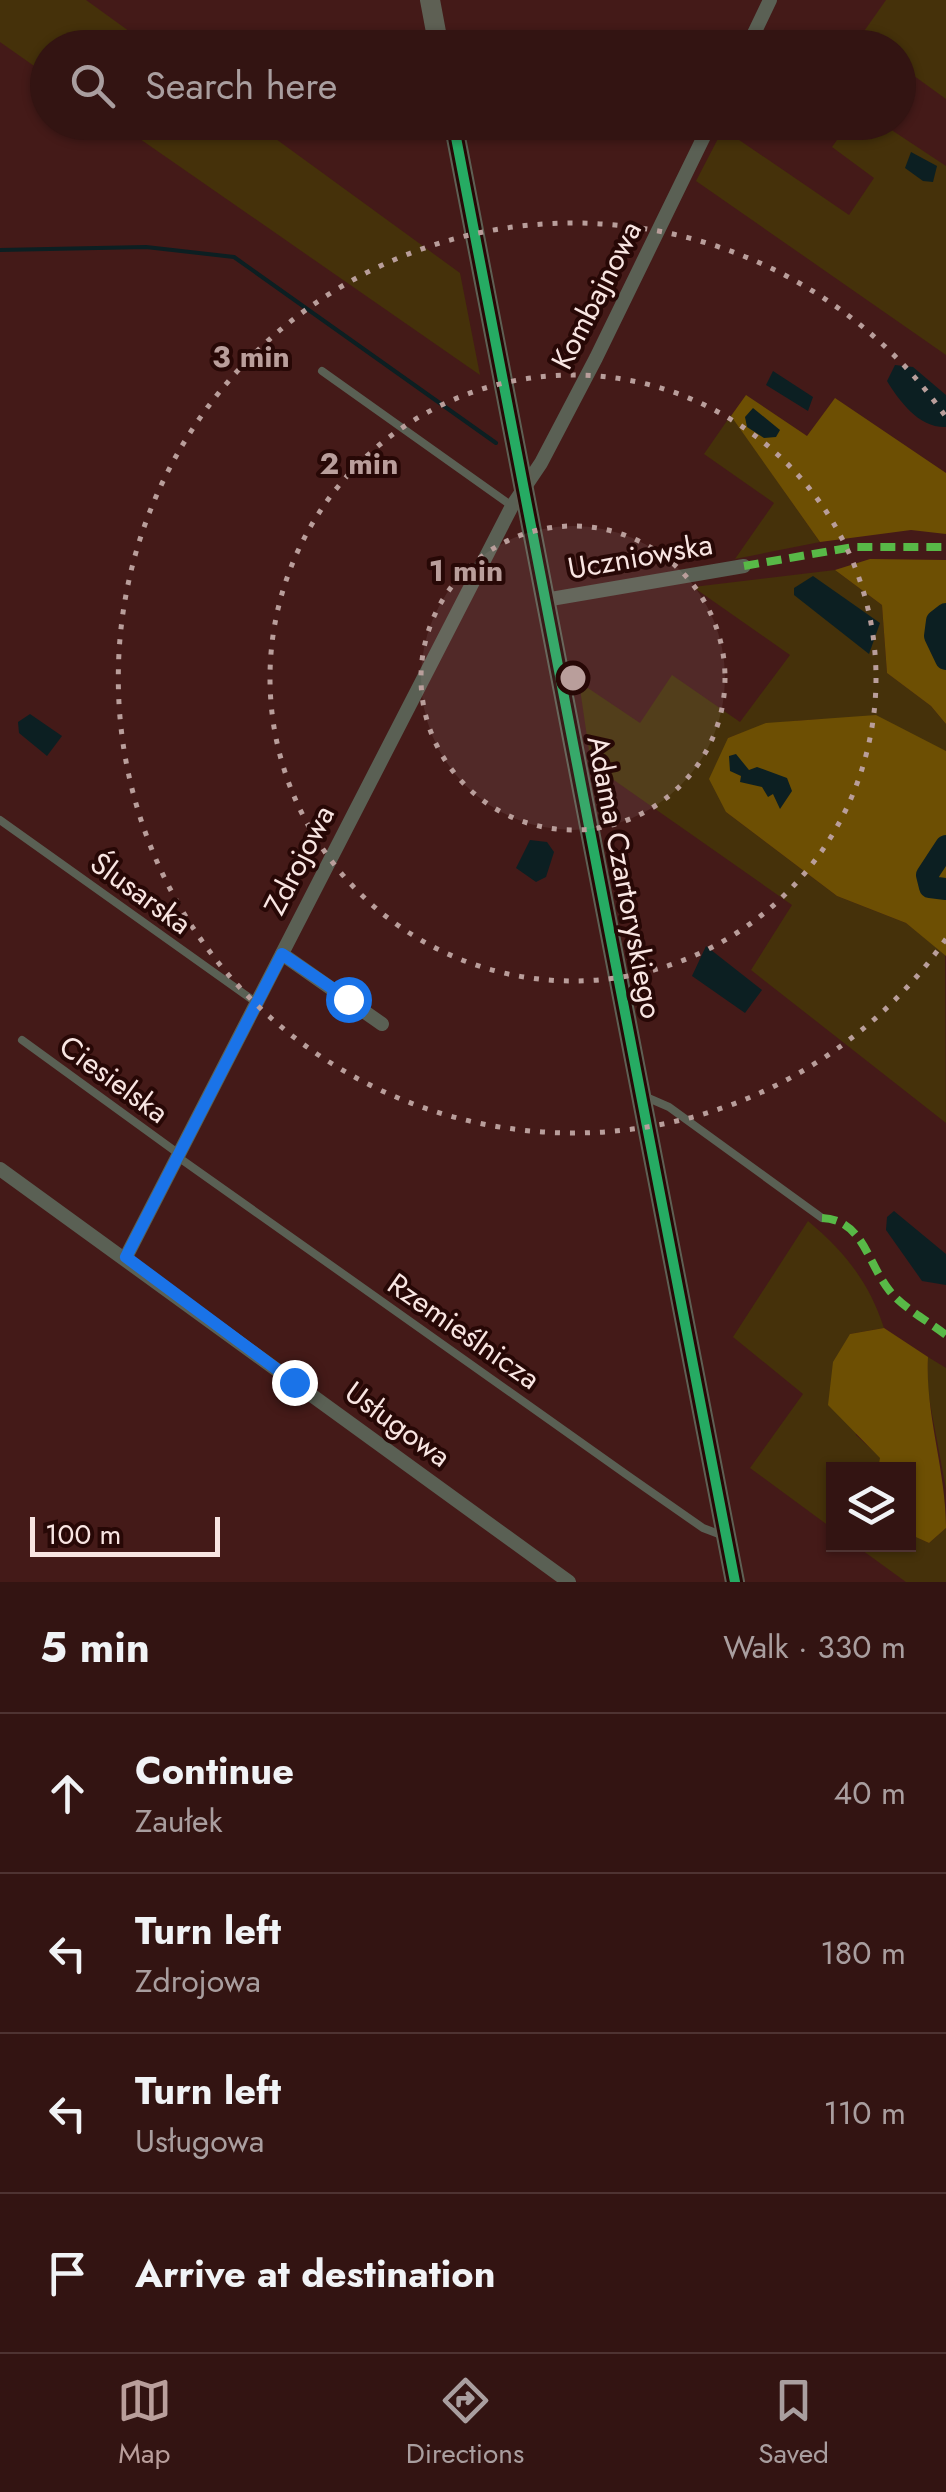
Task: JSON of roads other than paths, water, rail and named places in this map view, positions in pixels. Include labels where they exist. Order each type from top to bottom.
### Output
[{"type":"street","points":[[430,0],[436,30]]},
{"type":"street","points":[[756,30],[770,0]]},
{"type":"street","name":"Adama Czartoryskiego","points":[[457,140],[518,498],[545,600],[735,1582]]},
{"type":"street","name":"Kombajnowa","points":[[518,498],[596,358],[702,140]]},
{"type":"street","name":"Zdrojowa","points":[[126,1257],[518,498]]},
{"type":"street","name":"Uczniowska","points":[[545,600],[744,566]]},
{"type":"street","points":[[282,954],[382,1024]]},
{"type":"street","name":"Usługowa","points":[[0,1169],[568,1582]]},
{"type":"lane","points":[[322,372],[518,498]]},
{"type":"lane","name":"Ślusarska","points":[[0,820],[256,1003]]},
{"type":"lane","name":"Ciesielska","points":[[22,1040],[179,1155]]},
{"type":"lane","points":[[642,1096],[669,1107],[822,1218]]},
{"type":"lane","name":"Rzemieślnicza","points":[[179,1155],[657,1496],[703,1528],[726,1537]]},
{"type":"water","points":[[911,152],[937,166],[933,182],[923,181],[905,168]]},
{"type":"water","points":[[895,365],[913,367],[946,395],[946,427],[927,423],[904,405],[887,381]]},
{"type":"water","points":[[773,371],[813,397],[808,411],[766,385]]},
{"type":"water","points":[[753,408],[780,430],[776,437],[764,438],[747,427],[745,417]]},
{"type":"water","points":[[813,576],[880,623],[869,654],[794,595],[794,588]]},
{"type":"water","points":[[30,714],[62,736],[47,756],[19,733],[18,722]]},
{"type":"water","points":[[736,754],[749,770],[757,767],[787,778],[792,791],[780,809],[773,794],[768,797],[762,787],[740,782],[741,776],[730,771],[729,756]]},
{"type":"water","points":[[530,840],[547,842],[554,852],[546,877],[536,882],[516,868]]},
{"type":"water","points":[[706,946],[762,990],[745,1013],[692,976]]},
{"type":"water","points":[[894,1211],[946,1254],[946,1285],[922,1281],[886,1230],[887,1217]]},
{"type":"waterway","points":[[0,250],[146,247],[234,257],[496,443]]},
{"type":"waterway","points":[[946,614],[937,621],[935,636],[946,659]]},
{"type":"waterway","points":[[946,846],[927,875],[930,887],[946,889]]}]
